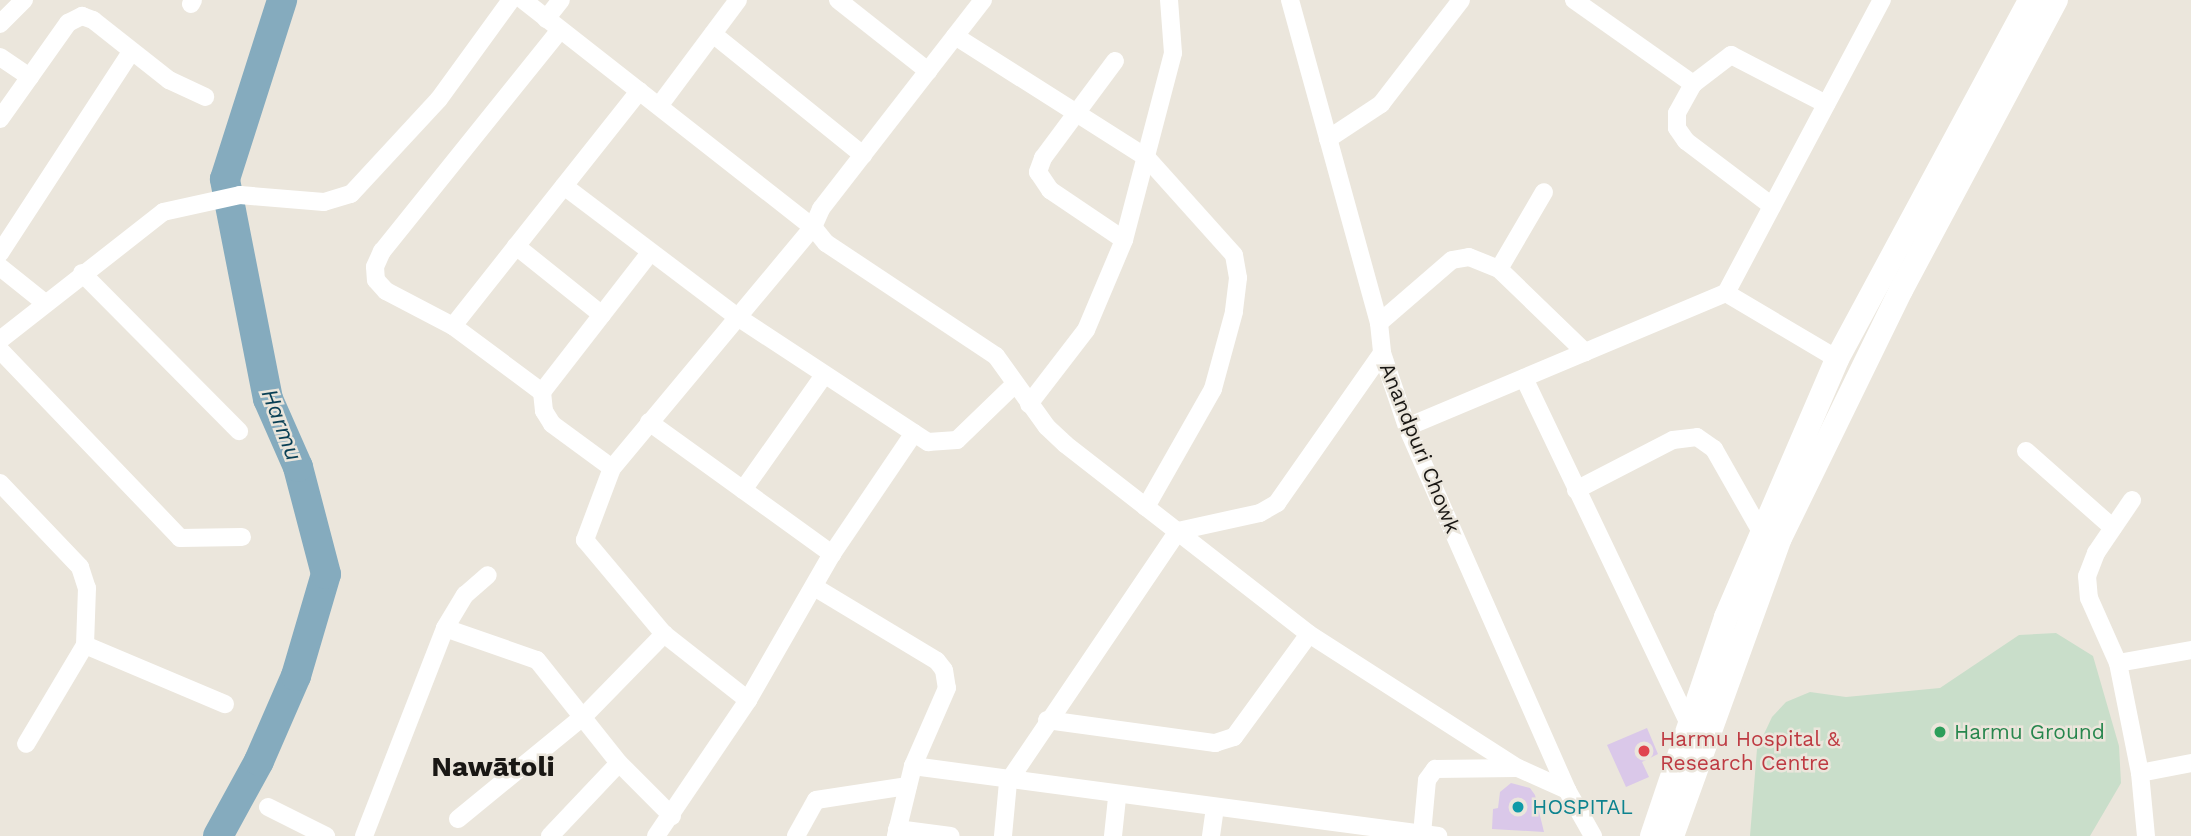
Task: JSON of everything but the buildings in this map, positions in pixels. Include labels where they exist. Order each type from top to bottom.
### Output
[{"type":"main road","points":[[1652,836],[1760,530],[1837,359],[2030,0]]},
{"type":"main road","points":[[1672,836],[1780,538],[1901,290],[2056,0]]},
{"type":"street","points":[[0,24],[24,0]]},
{"type":"street","points":[[0,340],[142,225],[183,204],[240,195],[324,202],[351,194],[439,99],[511,0]]},
{"type":"street","points":[[523,0],[813,227],[826,243],[989,350],[1029,404],[1065,444],[1309,634],[1518,768],[1567,790]]},
{"type":"street","points":[[542,392],[453,326],[386,291],[376,280],[375,267],[382,251],[553,24],[561,0]]},
{"type":"street","points":[[659,106],[738,0]]},
{"type":"street","points":[[838,0],[928,71]]},
{"type":"street","points":[[748,700],[664,634],[586,540],[612,468],[736,316],[813,227],[821,209],[983,0]]},
{"type":"street","points":[[1029,404],[1086,330],[1124,240],[1173,53],[1169,0]]},
{"type":"street","name":"Anandpuri Chowk","points":[[1290,0],[1378,323],[1382,353],[1407,427],[1567,790],[1593,836]]},
{"type":"street","points":[[1328,139],[1381,104],[1461,0]]},
{"type":"street","points":[[1574,0],[1693,84]]},
{"type":"street","points":[[1407,427],[1726,293],[1882,0]]},
{"type":"street","points":[[0,119],[68,23],[82,16],[93,20],[169,80],[205,97]]},
{"type":"street","points":[[713,34],[863,155]]},
{"type":"street","points":[[955,36],[1147,158],[1234,255],[1238,278],[1228,344],[1213,388],[1146,508]]},
{"type":"street","points":[[0,253],[131,52]]},
{"type":"street","points":[[1772,206],[1686,141],[1677,128],[1677,113],[1693,84],[1731,55],[1826,104]]},
{"type":"street","points":[[0,57],[30,77]]},
{"type":"street","points":[[1115,61],[1042,158],[1041,182],[1124,240]]},
{"type":"street","points":[[453,326],[639,91]]},
{"type":"street","points":[[564,186],[649,254],[736,316],[928,442],[957,440],[1015,384]]},
{"type":"street","points":[[1499,269],[1544,192]]},
{"type":"street","points":[[516,246],[602,315]]},
{"type":"street","points":[[612,468],[552,425],[544,411],[542,392],[649,254]]},
{"type":"street","points":[[1378,323],[1452,260],[1469,257],[1499,269],[1585,352]]},
{"type":"street","points":[[0,267],[45,303]]},
{"type":"street","points":[[82,273],[239,431]]},
{"type":"street","points":[[1726,293],[1837,359]]},
{"type":"street","points":[[0,350],[180,538],[242,537]]},
{"type":"street","points":[[1003,836],[1009,782],[1047,720],[1178,531],[1260,513],[1277,503],[1382,353]]},
{"type":"street","points":[[743,490],[824,375]]},
{"type":"street","points":[[1524,378],[1690,726]]},
{"type":"street","points":[[649,422],[832,554]]},
{"type":"street","points":[[656,836],[673,816],[748,700],[816,588],[832,554],[914,433]]},
{"type":"street","points":[[1576,491],[1673,440],[1696,437],[1714,449],[1760,530]]},
{"type":"street","points":[[2026,451],[2113,528]]},
{"type":"street","points":[[0,483],[80,567],[87,588],[85,645],[26,744]]},
{"type":"street","points":[[2132,500],[2087,576],[2089,598],[2118,663],[2140,773],[2146,836]]},
{"type":"street","points":[[364,836],[445,628],[465,595],[488,575]]},
{"type":"street","points":[[816,588],[937,661],[944,670],[947,688],[913,766],[897,833],[951,836]]},
{"type":"street","points":[[445,628],[537,660],[619,763],[673,816]]},
{"type":"street","points":[[458,819],[583,716],[664,634]]},
{"type":"street","points":[[1047,720],[1215,743],[1234,737],[1309,634]]},
{"type":"street","points":[[85,645],[225,704]]},
{"type":"street","points":[[2118,663],[2191,650]]},
{"type":"street","points":[[550,836],[619,763]]},
{"type":"street","points":[[2140,773],[2191,763]]},
{"type":"street","points":[[913,766],[1009,782],[1215,809],[1323,830],[1433,835],[1427,780],[1434,769],[1518,768]]},
{"type":"street","points":[[796,836],[816,800],[908,786]]},
{"type":"street","points":[[1112,836],[1117,797]]},
{"type":"street","points":[[268,807],[326,836]]},
{"type":"street","points":[[1211,836],[1215,809]]},
{"type":"green space","name":"Harmu Ground","points":[[2056,633],[2093,656],[2119,746],[2121,783],[2090,836],[1750,836],[1757,749],[1772,717],[1786,702],[1810,692],[1846,697],[1940,688],[2019,635]]},
{"type":"waterway","name":"Harmu","points":[[218,836],[259,761],[296,676],[326,574],[298,467],[268,399],[225,179],[282,0]]},
{"type":"place","name":"Harmu Ground","points":[[1940,732]]},
{"type":"place","name":"Harmu Hospital & Research Centre","points":[[1644,751]]},
{"type":"place","name":"HOSPITAL","points":[[1518,807]]},
{"type":"district","name":"Nawātoli","points":[[493,767]]}]
